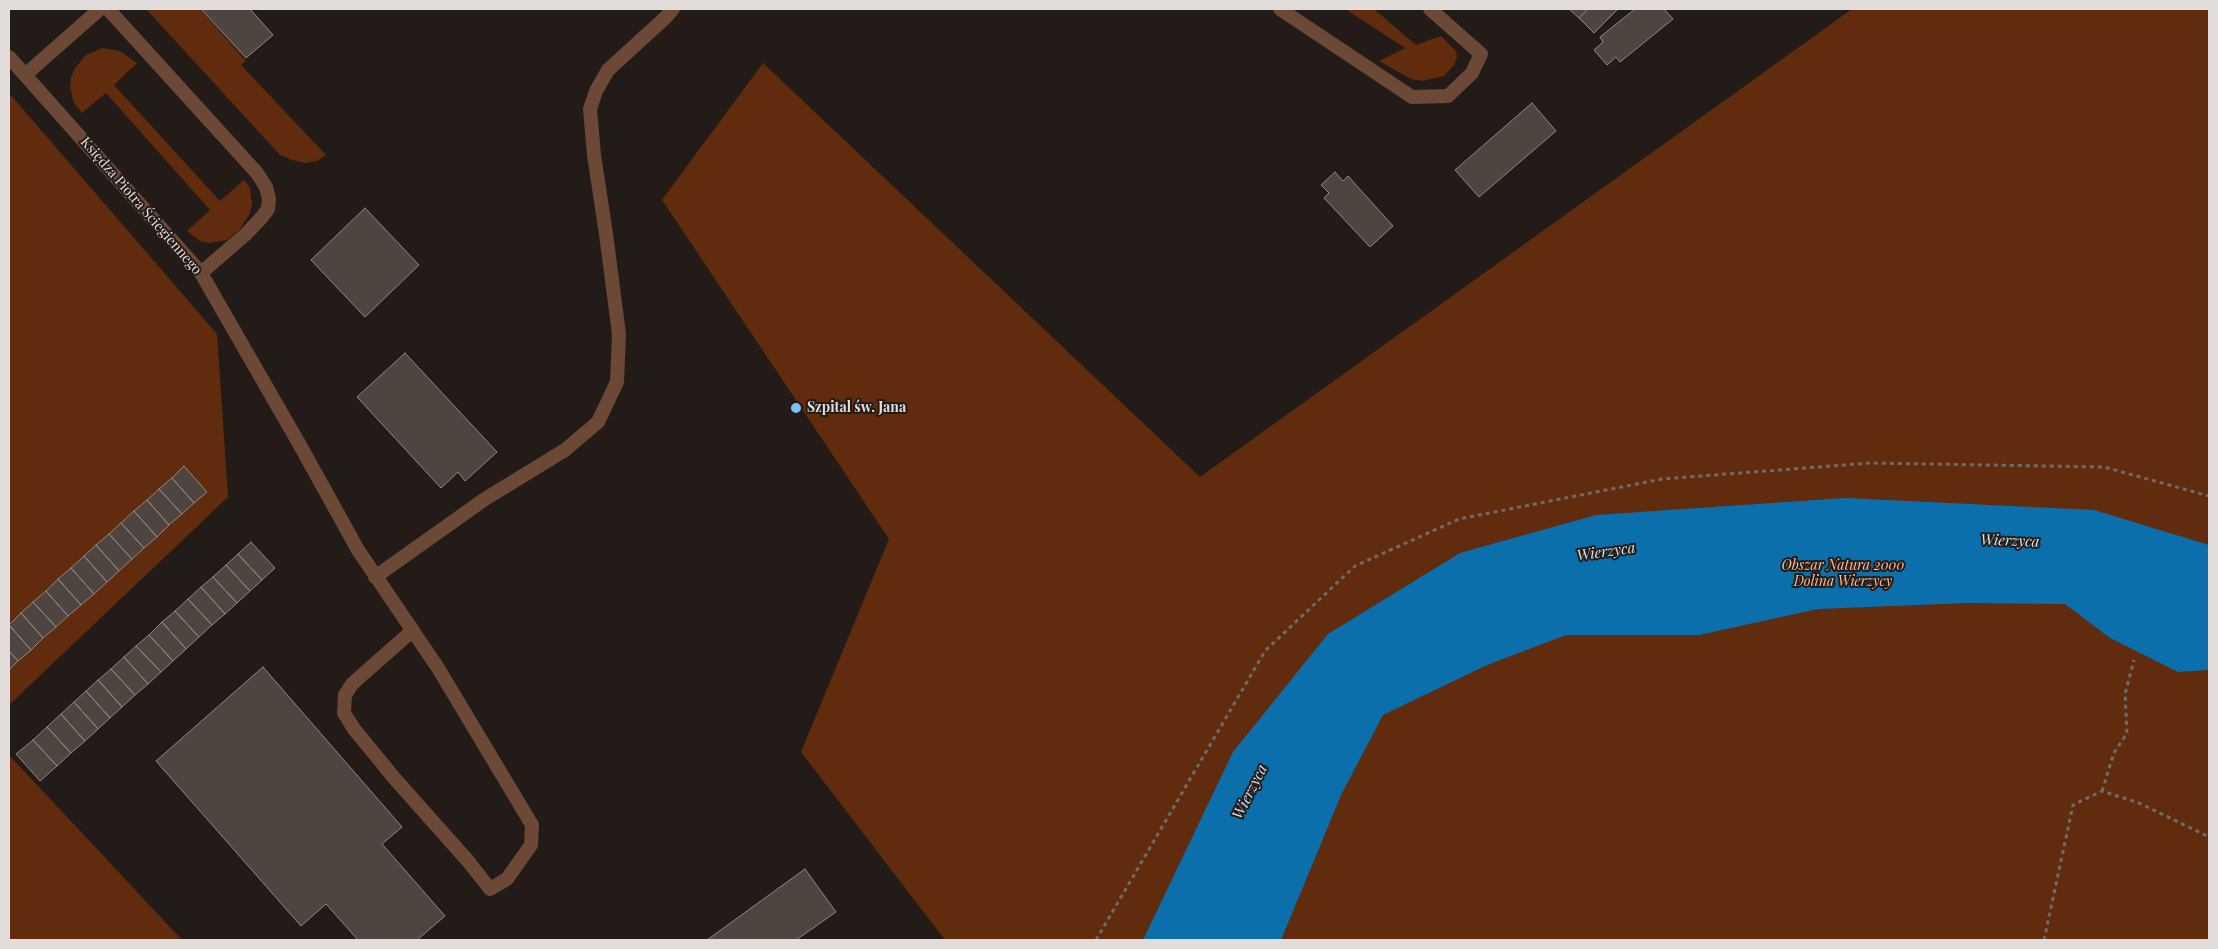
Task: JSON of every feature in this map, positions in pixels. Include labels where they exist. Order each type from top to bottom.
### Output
[{"type":"street","points":[[25,75],[100,9]]},
{"type":"street","points":[[108,9],[257,173],[266,187],[270,199],[268,209],[262,217],[246,234],[201,273]]},
{"type":"street","points":[[375,577],[485,499],[565,450],[598,422],[617,382],[619,334],[594,155],[590,110],[596,90],[608,70],[673,9]]},
{"type":"street","points":[[1280,9],[1412,97],[1448,96],[1472,73],[1481,54],[1430,9]]},
{"type":"street","name":"Księdza Piotra Ściegiennego","points":[[9,57],[201,273],[233,325],[375,577],[438,668],[532,825],[531,845],[507,879],[490,889],[468,861],[395,779],[344,714],[345,695],[352,684],[412,631]]},
{"type":"path","points":[[1096,940],[1265,650],[1355,566],[1459,519],[1662,479],[1870,463],[2104,467],[2209,496]]},
{"type":"path","points":[[2102,791],[2114,753],[2127,733],[2125,694],[2134,660]]},
{"type":"path","points":[[2044,940],[2073,805],[2102,791],[2139,803],[2209,838]]},
{"type":"green space","points":[[146,9],[200,9],[246,61],[241,65],[326,155],[317,161],[305,163],[280,155]]},
{"type":"green space","points":[[1345,9],[1374,9],[1416,45],[1441,36],[1456,51],[1457,57],[1454,65],[1444,76],[1422,81],[1411,79],[1379,61],[1405,48]]},
{"type":"green space","name":"Obszar Natura 2000 Dolina Wierzycy","points":[[1852,9],[2209,9],[2209,940],[945,940],[801,752],[889,539],[662,200],[763,63],[1200,477]]},
{"type":"green space","points":[[103,48],[120,51],[137,63],[114,85],[220,201],[244,180],[250,188],[252,204],[249,215],[239,230],[227,240],[209,243],[200,241],[187,231],[210,210],[106,93],[82,113],[74,103],[70,87],[71,77],[75,68],[86,55]]},
{"type":"green space","points":[[9,93],[217,334],[228,497],[9,705]]},
{"type":"green space","points":[[9,755],[38,786],[182,940],[9,940]]},
{"type":"water","name":"Wierzyca","points":[[1845,498],[2094,510],[2209,545],[2209,670],[2178,672],[2110,638],[2065,604],[1967,603],[1818,609],[1699,635],[1566,635],[1487,665],[1383,715],[1342,793],[1281,940],[1143,940],[1233,752],[1328,634],[1460,553],[1596,515]]},
{"type":"building","points":[[201,9],[250,9],[273,35],[246,58]]},
{"type":"building","points":[[1569,9],[1588,9],[1579,18]]},
{"type":"building","points":[[1588,9],[1618,9],[1594,33],[1579,18]]},
{"type":"building","points":[[1635,9],[1664,9],[1673,19],[1620,62],[1616,57],[1607,65],[1594,50],[1603,42],[1600,37]]},
{"type":"building","points":[[1532,103],[1556,131],[1479,197],[1455,170]]},
{"type":"building","points":[[1335,172],[1343,181],[1348,176],[1393,226],[1370,247],[1324,198],[1329,193],[1321,185]]},
{"type":"building","points":[[365,208],[419,265],[365,317],[311,260]]},
{"type":"building","points":[[405,353],[497,452],[465,481],[458,472],[441,488],[357,397]]},
{"type":"building","points":[[184,466],[207,492],[194,503],[172,478]]},
{"type":"building","points":[[172,478],[194,503],[182,514],[159,489]]},
{"type":"building","points":[[159,489],[182,514],[169,525],[147,500]]},
{"type":"building","points":[[147,500],[169,525],[157,537],[134,511]]},
{"type":"building","points":[[134,511],[157,537],[144,548],[121,523]]},
{"type":"building","points":[[121,523],[144,548],[132,559],[109,534]]},
{"type":"building","points":[[109,534],[132,559],[119,571],[96,545]]},
{"type":"building","points":[[251,542],[275,568],[262,580],[238,554]]},
{"type":"building","points":[[96,545],[119,571],[107,582],[84,556]]},
{"type":"building","points":[[238,554],[262,580],[250,591],[226,565]]},
{"type":"building","points":[[84,556],[107,582],[94,594],[71,568]]},
{"type":"building","points":[[226,565],[250,591],[237,603],[213,577]]},
{"type":"building","points":[[71,568],[94,594],[81,605],[58,579]]},
{"type":"building","points":[[213,577],[237,603],[225,614],[201,587]]},
{"type":"building","points":[[58,579],[81,605],[68,616],[46,591]]},
{"type":"building","points":[[201,587],[225,614],[212,625],[188,599]]},
{"type":"building","points":[[46,591],[68,616],[56,627],[33,602]]},
{"type":"building","points":[[188,599],[212,625],[199,637],[175,611]]},
{"type":"building","points":[[33,602],[56,627],[43,638],[21,613]]},
{"type":"building","points":[[175,611],[199,637],[186,649],[162,622]]},
{"type":"building","points":[[21,613],[43,638],[31,650],[9,625]]},
{"type":"building","points":[[162,622],[186,649],[173,661],[149,635]]},
{"type":"building","points":[[9,625],[31,650],[18,661],[9,651]]},
{"type":"building","points":[[149,635],[173,661],[161,672],[136,646]]},
{"type":"building","points":[[136,646],[161,672],[148,684],[124,657]]},
{"type":"building","points":[[9,651],[18,661],[9,670]]},
{"type":"building","points":[[124,657],[148,684],[135,695],[111,669]]},
{"type":"building","points":[[263,667],[402,827],[382,844],[445,916],[417,940],[358,940],[326,904],[301,926],[156,761]]},
{"type":"building","points":[[111,669],[135,695],[122,707],[98,680]]},
{"type":"building","points":[[98,680],[122,707],[110,718],[86,691]]},
{"type":"building","points":[[86,691],[110,718],[98,729],[74,702]]},
{"type":"building","points":[[74,702],[98,729],[85,741],[61,714]]},
{"type":"building","points":[[61,714],[85,741],[71,753],[47,727]]},
{"type":"building","points":[[47,727],[71,753],[57,766],[33,740]]},
{"type":"building","points":[[33,740],[57,766],[40,781],[16,754]]},
{"type":"building","points":[[805,869],[836,912],[796,940],[707,940]]},
{"type":"place","name":"Szpital św. Jana","points":[[796,408]]}]
